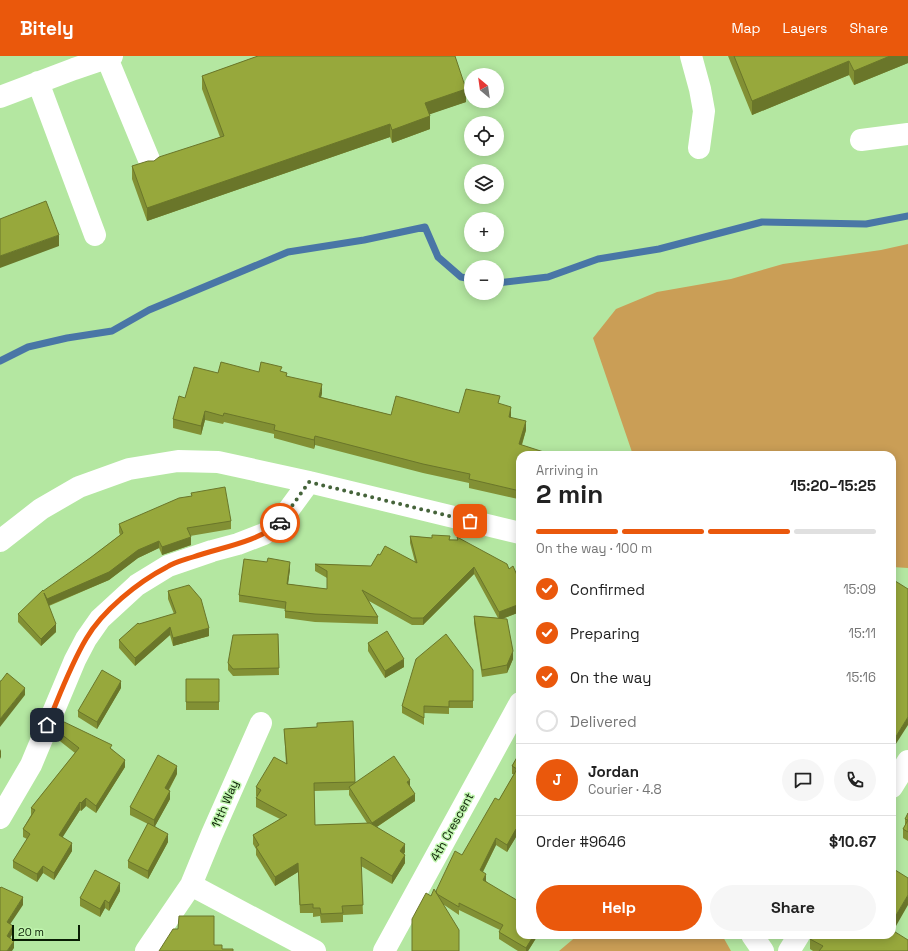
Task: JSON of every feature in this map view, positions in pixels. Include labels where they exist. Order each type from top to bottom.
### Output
[{"type":"street","points":[[691,56],[704,111],[699,148]]},
{"type":"street","points":[[0,97],[110,57],[150,162]]},
{"type":"street","points":[[38,82],[95,234]]},
{"type":"street","points":[[861,140],[908,134]]},
{"type":"street","points":[[0,542],[41,509],[79,487],[129,469],[178,461],[218,462],[309,482],[516,533]]},
{"type":"street","points":[[0,818],[31,765],[75,660],[86,638],[100,619],[137,585],[168,566],[212,550],[238,544],[264,534],[279,523],[309,482]]},
{"type":"street","name":"4th Crescent","points":[[384,951],[516,710]]},
{"type":"street","name":"11th Way","points":[[146,951],[191,885],[260,723]]},
{"type":"street","points":[[896,780],[908,761]]},
{"type":"street","points":[[191,885],[316,951]]},
{"type":"street","points":[[755,939],[763,951]]},
{"type":"street","points":[[789,951],[796,939]]},
{"type":"shaded area","points":[[908,244],[908,568],[896,567],[896,451],[632,451],[593,338],[616,309],[657,292],[731,279],[783,264],[881,250]]},
{"type":"shaded area","points":[[573,939],[724,939],[731,951],[559,951]]},
{"type":"building","points":[[258,56],[455,56],[464,83],[464,90],[425,103],[430,116],[392,130],[390,124],[147,208],[132,166],[148,161],[154,161],[159,157],[224,136],[202,76]]},
{"type":"building","points":[[734,56],[890,56],[854,71],[849,61],[752,101]]},
{"type":"building","points":[[46,201],[59,235],[0,256],[0,219]]},
{"type":"building","points":[[221,362],[259,372],[261,362],[282,367],[280,371],[287,373],[286,376],[322,384],[319,397],[391,415],[396,396],[459,413],[466,389],[500,396],[498,403],[511,407],[509,417],[526,421],[519,444],[541,451],[516,451],[516,490],[469,479],[470,474],[423,464],[315,436],[314,440],[274,430],[275,425],[224,413],[223,416],[205,411],[201,426],[173,419],[179,396],[185,398],[194,367],[218,373]]},
{"type":"building","points":[[225,487],[231,521],[187,528],[191,537],[162,547],[159,541],[138,550],[109,572],[47,599],[44,593],[56,624],[41,639],[18,614],[43,590],[90,558],[123,533],[119,524],[179,498],[192,496],[191,493]]},
{"type":"building","points":[[432,535],[450,536],[449,540],[458,540],[457,537],[507,564],[509,569],[513,566],[516,573],[516,606],[499,612],[474,567],[423,618],[412,618],[362,590],[378,617],[285,611],[286,602],[239,595],[244,559],[267,562],[268,558],[290,562],[287,584],[327,589],[327,571],[315,564],[371,566],[385,546],[417,563],[410,536],[432,538]]},
{"type":"building","points":[[896,582],[908,589],[908,717],[896,736]]},
{"type":"building","points":[[189,585],[201,599],[209,628],[173,638],[170,627],[135,658],[119,640],[138,623],[139,624],[176,613],[168,591]]},
{"type":"building","points":[[474,616],[507,619],[513,651],[507,665],[482,670]]},
{"type":"building","points":[[387,631],[404,659],[385,671],[368,643]]},
{"type":"building","points":[[278,634],[279,668],[233,669],[228,663],[233,635]]},
{"type":"building","points":[[446,634],[473,670],[473,701],[449,701],[449,707],[424,706],[424,718],[402,706],[416,659]]},
{"type":"building","points":[[102,670],[121,681],[97,722],[78,711]]},
{"type":"building","points":[[7,673],[25,688],[0,719],[0,681]]},
{"type":"building","points":[[186,679],[219,679],[219,702],[186,702]]},
{"type":"building","points":[[60,720],[112,745],[110,748],[125,760],[96,806],[86,798],[81,803],[80,802],[59,835],[72,843],[54,873],[43,866],[37,874],[13,861],[30,834],[23,829],[35,810],[31,808],[79,748],[56,730]]},
{"type":"building","points":[[353,721],[355,782],[314,783],[315,825],[370,823],[405,844],[400,851],[405,855],[392,876],[361,857],[363,905],[342,906],[343,913],[321,914],[320,908],[313,908],[313,904],[300,905],[298,863],[275,877],[256,847],[259,845],[253,835],[287,815],[256,798],[261,790],[256,787],[274,757],[287,764],[284,729],[317,727],[317,723]]},
{"type":"building","points":[[158,755],[177,766],[165,788],[170,791],[154,820],[130,807]]},
{"type":"building","points":[[394,756],[410,780],[407,782],[415,794],[372,823],[349,787]]},
{"type":"building","points":[[516,759],[516,768],[512,766]]},
{"type":"building","points":[[516,771],[516,829],[507,845],[496,838],[480,870],[486,874],[483,880],[516,900],[516,939],[532,939],[526,948],[499,932],[503,925],[459,903],[459,907],[437,894],[436,891],[455,851],[462,855],[495,798],[499,800]]},
{"type":"building","points":[[908,813],[908,820],[905,819]]},
{"type":"building","points":[[908,820],[908,832],[903,829]]},
{"type":"building","points":[[148,823],[168,834],[148,871],[128,861]]},
{"type":"building","points":[[95,870],[120,883],[109,903],[105,900],[100,909],[80,898]]},
{"type":"building","points":[[896,870],[908,878],[908,895],[896,915]]},
{"type":"building","points":[[1,887],[23,897],[7,922],[13,926],[7,936],[14,941],[7,951],[0,951]]},
{"type":"building","points":[[434,889],[459,930],[459,951],[412,951],[412,919],[426,893],[431,896]]},
{"type":"building","points":[[179,916],[214,916],[214,945],[222,945],[222,949],[233,949],[233,951],[159,951],[173,929],[178,929]]},
{"type":"building","points":[[896,932],[908,940],[908,951],[819,951],[823,946],[810,939],[896,939]]},
{"type":"waterway","points":[[504,282],[548,277],[598,259],[659,249],[762,222],[866,224],[908,216]]},
{"type":"waterway","points":[[0,361],[28,347],[67,338],[112,331],[149,310],[288,252],[364,240],[425,227],[438,257],[461,277],[464,278]]},
{"type":"way so far","points":[[280,523],[309,482],[470,521]]},
{"type":"route","points":[[47,725],[86,638],[100,619],[137,585],[168,566],[212,550],[238,544],[264,534],[280,523]]}]
